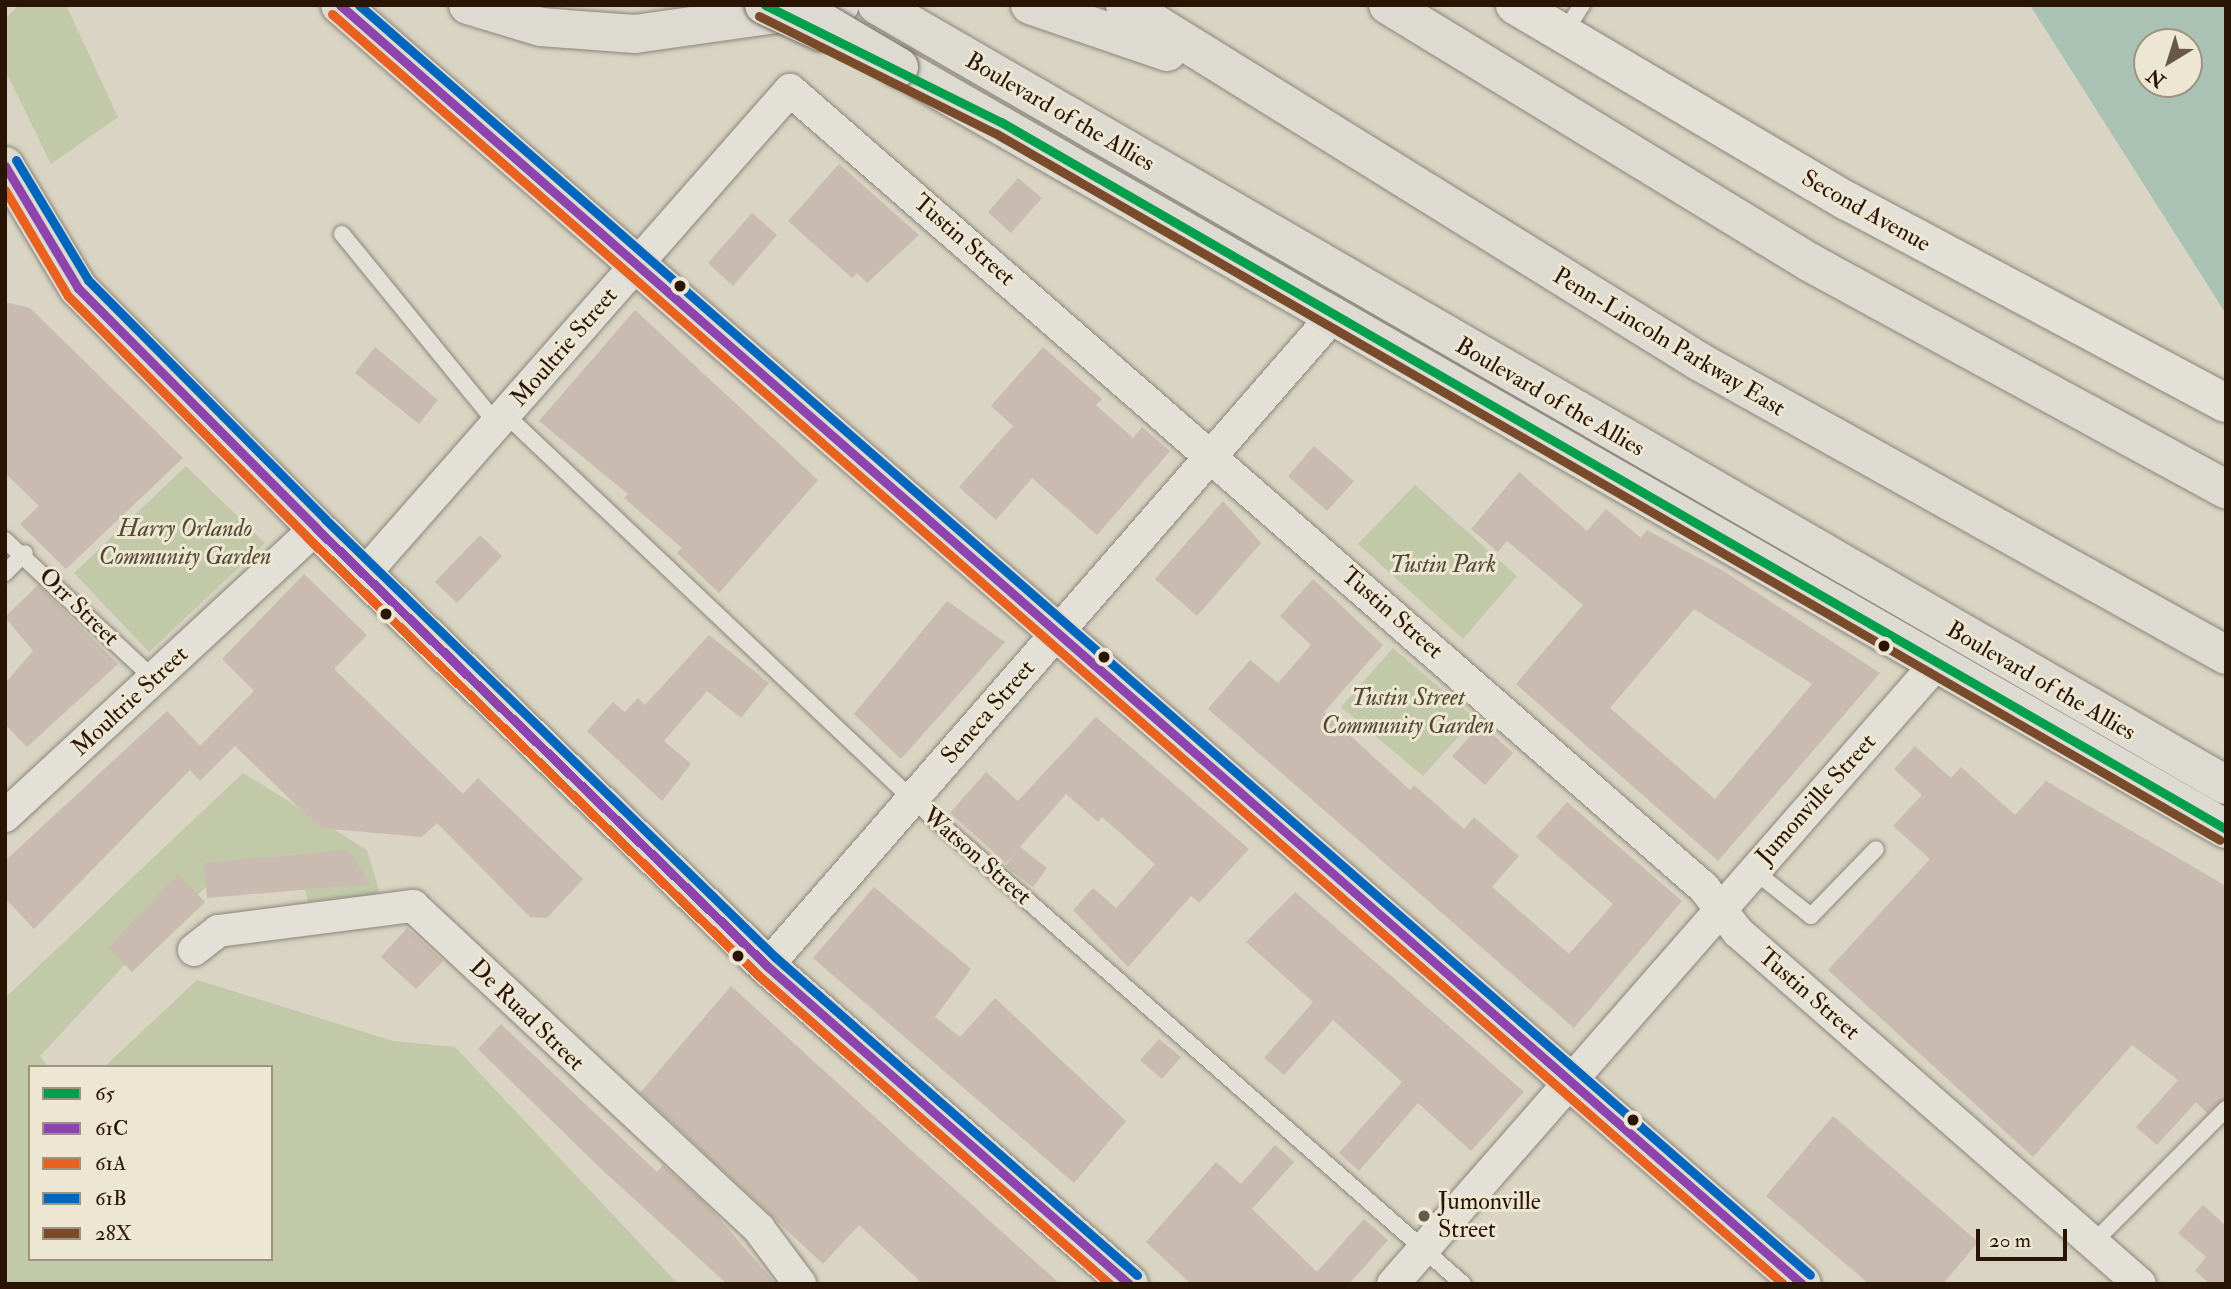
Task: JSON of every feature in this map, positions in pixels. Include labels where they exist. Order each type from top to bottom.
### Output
[{"type":"main road","points":[[468,5],[541,27],[625,34],[840,5]]},
{"type":"main road","name":"Boulevard of the Allies","points":[[764,5],[899,67],[2226,829]]},
{"type":"main road","points":[[794,5],[899,67]]},
{"type":"main road","name":"Boulevard of the Allies","points":[[877,5],[2226,785]]},
{"type":"main road","points":[[1030,5],[1250,85]]},
{"type":"main road","name":"Penn-Lincoln Parkway East","points":[[1125,5],[1250,85],[1843,446],[2226,655]]},
{"type":"main road","points":[[1388,5],[1809,262],[2226,489]]},
{"type":"main road","name":"Second Avenue","points":[[1515,5],[1573,20],[1847,201],[2226,403]]},
{"type":"main road","points":[[347,7],[1802,1284]]},
{"type":"main road","points":[[5,166],[78,288],[316,528],[366,572],[767,966],[1129,1284]]},
{"type":"street","name":"Moultrie Street","points":[[366,572],[790,90]]},
{"type":"street","name":"Tustin Street","points":[[790,90],[1212,455],[1722,904],[1738,932],[2140,1284]]},
{"type":"street","name":"Seneca Street","points":[[767,966],[1320,331]]},
{"type":"street","name":"Moultrie Street","points":[[5,816],[316,528]]},
{"type":"street","name":"Jumonville Street","points":[[1393,1284],[1722,904],[1936,664]]},
{"type":"street","name":"De Ruad Street","points":[[194,950],[218,931],[413,906],[759,1229],[800,1284]]},
{"type":"lane","name":"Watson Street","points":[[342,234],[501,419],[912,799],[1463,1284]]},
{"type":"lane","points":[[5,540],[25,554]]},
{"type":"lane","name":"Orr Street","points":[[5,573],[25,554],[154,679]]},
{"type":"lane","points":[[1753,870],[1811,916],[1876,849]]},
{"type":"lane","points":[[2093,1243],[2226,1109]]},
{"type":"green space","points":[[19,5],[66,5],[118,117],[51,164],[5,70],[5,19]]},
{"type":"green space","name":"Harry Orlando Community Garden","points":[[186,466],[265,543],[149,652],[74,573]]},
{"type":"green space","name":"Tustin Park","points":[[1415,485],[1517,576],[1463,639],[1358,544]]},
{"type":"green space","name":"Tustin Street Community Garden","points":[[1393,648],[1475,718],[1423,776],[1341,707]]},
{"type":"green space","points":[[243,773],[367,850],[380,894],[308,902],[299,865],[221,874],[160,927],[40,1056],[47,1065],[28,1065],[28,1261],[273,1261],[273,1065],[106,1065],[197,980],[393,1041],[455,1047],[678,1284],[5,1284],[5,998]]},
{"type":"shaded area","points":[[2030,5],[2226,5],[2226,314]]},
{"type":"building","points":[[839,164],[919,235],[867,283],[857,273],[852,278],[788,221]]},
{"type":"building","points":[[1018,178],[1042,198],[1011,233],[988,212]]},
{"type":"building","points":[[752,213],[777,235],[733,286],[708,263]]},
{"type":"building","points":[[5,302],[30,308],[183,458],[66,569],[20,524],[39,506],[5,473]]},
{"type":"building","points":[[635,310],[818,480],[719,593],[677,553],[682,548],[624,498],[628,494],[539,421]]},
{"type":"building","points":[[375,347],[438,400],[419,424],[355,373]]},
{"type":"building","points":[[1043,347],[1102,399],[1096,405],[1133,438],[1142,427],[1170,451],[1097,535],[1032,478],[996,520],[959,487],[1013,426],[991,406]]},
{"type":"building","points":[[1314,446],[1354,481],[1327,511],[1288,476]]},
{"type":"building","points":[[1519,472],[1587,531],[1606,509],[1641,538],[1647,530],[1725,572],[1880,673],[1718,861],[1516,684],[1583,605],[1507,541],[1498,552],[1471,529]],"holes":[[[1694,609],[1812,684],[1715,799],[1610,708]]]},
{"type":"building","points":[[1223,501],[1261,543],[1197,616],[1155,579]]},
{"type":"building","points":[[480,535],[502,556],[457,603],[435,582]]},
{"type":"building","points":[[304,574],[367,635],[334,669],[463,794],[478,778],[583,879],[547,918],[530,917],[437,823],[422,837],[320,828],[235,746],[200,781],[190,770],[34,929],[5,898],[5,861],[167,711],[200,746],[254,691],[222,659]]},
{"type":"building","points":[[1313,579],[1383,645],[1324,712],[1410,790],[1414,785],[1464,829],[1474,817],[1519,856],[1492,887],[1569,954],[1613,904],[1536,837],[1567,802],[1682,901],[1574,1028],[1208,709],[1250,660],[1278,683],[1311,645],[1280,616]]},
{"type":"building","points":[[38,585],[118,664],[27,747],[5,724],[5,683],[33,651],[5,617]]},
{"type":"building","points":[[947,601],[1005,642],[901,759],[854,714]]},
{"type":"building","points":[[709,635],[769,683],[741,718],[707,691],[664,741],[691,764],[662,801],[587,731],[613,702],[625,712],[638,698],[645,705]]},
{"type":"building","points":[[1096,717],[1249,849],[1199,903],[1191,896],[1128,967],[1073,910],[1093,888],[1116,908],[1155,864],[1102,817],[1098,822],[1066,794],[1020,847],[1047,868],[1033,887],[1005,866],[1017,850],[1006,863],[950,813],[986,772],[1018,801]]},
{"type":"building","points":[[1481,724],[1513,753],[1485,785],[1452,756]]},
{"type":"building","points":[[1915,746],[1951,778],[1961,767],[2015,815],[2046,781],[2226,886],[2226,1099],[2207,1113],[2196,1102],[2157,1145],[2136,1127],[2178,1080],[2132,1045],[2033,1157],[1828,970],[1930,859],[1893,826],[1922,795],[1894,769]]},
{"type":"building","points":[[349,850],[370,884],[207,898],[204,863]]},
{"type":"building","points":[[178,874],[205,902],[132,972],[108,947]]},
{"type":"building","points":[[874,887],[971,969],[935,1017],[960,1037],[995,998],[1126,1121],[1074,1183],[813,958]]},
{"type":"building","points":[[1295,892],[1524,1092],[1471,1151],[1418,1103],[1359,1171],[1339,1153],[1402,1082],[1333,1020],[1284,1075],[1264,1058],[1313,1002],[1246,942]]},
{"type":"building","points":[[407,928],[443,961],[416,989],[381,957]]},
{"type":"building","points":[[731,986],[1060,1284],[923,1284],[859,1225],[823,1264],[640,1093]]},
{"type":"building","points":[[501,1024],[657,1172],[663,1165],[709,1207],[776,1284],[727,1284],[597,1165],[478,1049]]},
{"type":"building","points":[[1159,1039],[1181,1057],[1162,1079],[1140,1060]]},
{"type":"building","points":[[1833,1116],[1978,1242],[1943,1284],[1869,1284],[1766,1196]]},
{"type":"building","points":[[1275,1145],[1294,1162],[1252,1209],[1317,1272],[1364,1219],[1388,1240],[1349,1284],[1191,1284],[1146,1242],[1216,1162],[1241,1184]]},
{"type":"building","points":[[2203,1205],[2226,1226],[2226,1284],[2210,1284],[2195,1271],[2206,1257],[2178,1233]]},
{"type":"transit line","name":"61C","points":[[340,5],[1802,1284]]},
{"type":"transit line","name":"61B","points":[[359,5],[1810,1275]]},
{"type":"transit line","name":"65","points":[[765,5],[1001,122],[2226,829]]},
{"type":"transit line","name":"61A","points":[[332,14],[1783,1284]]},
{"type":"transit line","name":"28X","points":[[759,16],[995,133],[2220,840]]},
{"type":"transit line","name":"61B","points":[[16,160],[88,280],[325,519],[775,957],[1137,1275]]},
{"type":"transit line","name":"61C","points":[[5,166],[78,288],[316,528],[767,966],[1129,1284]]},
{"type":"transit line","name":"61A","points":[[5,190],[68,296],[307,537],[758,975],[1110,1284]]},
{"type":"place","name":"Jumonville Street","points":[[1424,1216]]}]
